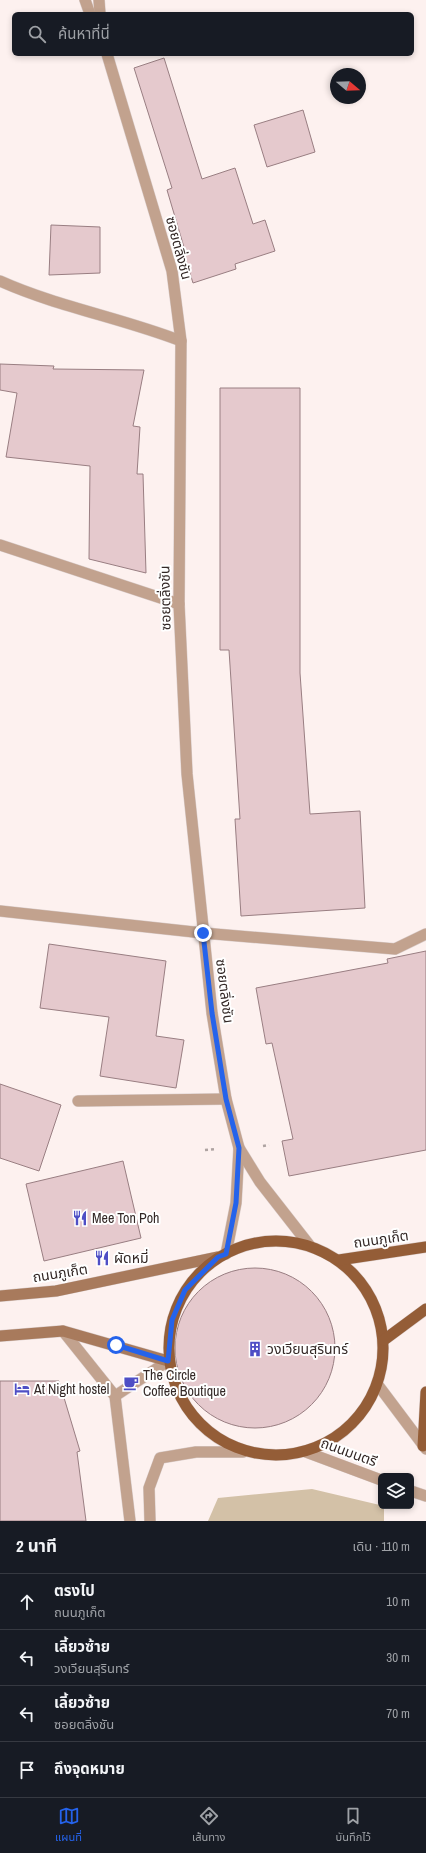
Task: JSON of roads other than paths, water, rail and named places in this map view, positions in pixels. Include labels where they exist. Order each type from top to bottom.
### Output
[{"type":"main road","points":[[257,1241],[304,1243],[340,1260],[371,1297],[384,1340],[378,1385],[358,1418],[329,1443],[294,1456],[244,1452],[211,1436],[182,1403],[168,1361],[172,1320],[185,1290],[222,1255],[257,1241]]},
{"type":"main road","name":"ถนนภูเก็ต","points":[[340,1260],[426,1247]]},
{"type":"main road","name":"ถนนภูเก็ต","points":[[0,1296],[56,1291],[222,1255]]},
{"type":"main road","points":[[384,1340],[426,1309]]},
{"type":"main road","points":[[0,1336],[64,1331],[168,1361]]},
{"type":"main road","points":[[424,1447],[426,1392]]},
{"type":"street","points":[[85,0],[89,12]]},
{"type":"street","points":[[99,0],[100,12]]},
{"type":"street","name":"ซอยตลิ่งชัน","points":[[108,56],[172,271],[181,341],[179,604],[187,774],[212,1013],[226,1099],[239,1148],[260,1182],[310,1246]]},
{"type":"street","points":[[0,281],[25,292],[156,331],[181,341]]},
{"type":"street","points":[[0,545],[179,604]]},
{"type":"street","points":[[0,911],[203,933],[395,949],[426,934]]},
{"type":"street","points":[[78,1101],[226,1099]]},
{"type":"street","name":"ซอยตลิ่งชัน","points":[[222,1255],[236,1203],[239,1148]]},
{"type":"street","points":[[64,1331],[115,1396],[130,1521]]},
{"type":"street","points":[[115,1396],[168,1361]]},
{"type":"street","points":[[378,1385],[424,1447]]},
{"type":"street","points":[[150,1521],[149,1488],[160,1458],[196,1452],[244,1452]]},
{"type":"street","name":"ถนนมนตรี","points":[[306,1452],[378,1479]]},
{"type":"street","points":[[414,1492],[426,1496]]},
{"type":"place","name":"Mee Ton Poh","points":[[80,1218]]},
{"type":"place","name":"ผัดหมี่","points":[[102,1258]]},
{"type":"place","name":"วงเวียนสุรินทร์","points":[[255,1349]]},
{"type":"place","name":"The Circle Coffee Boutique","points":[[131,1383]]},
{"type":"place","name":"At Night hostel","points":[[22,1389]]}]
